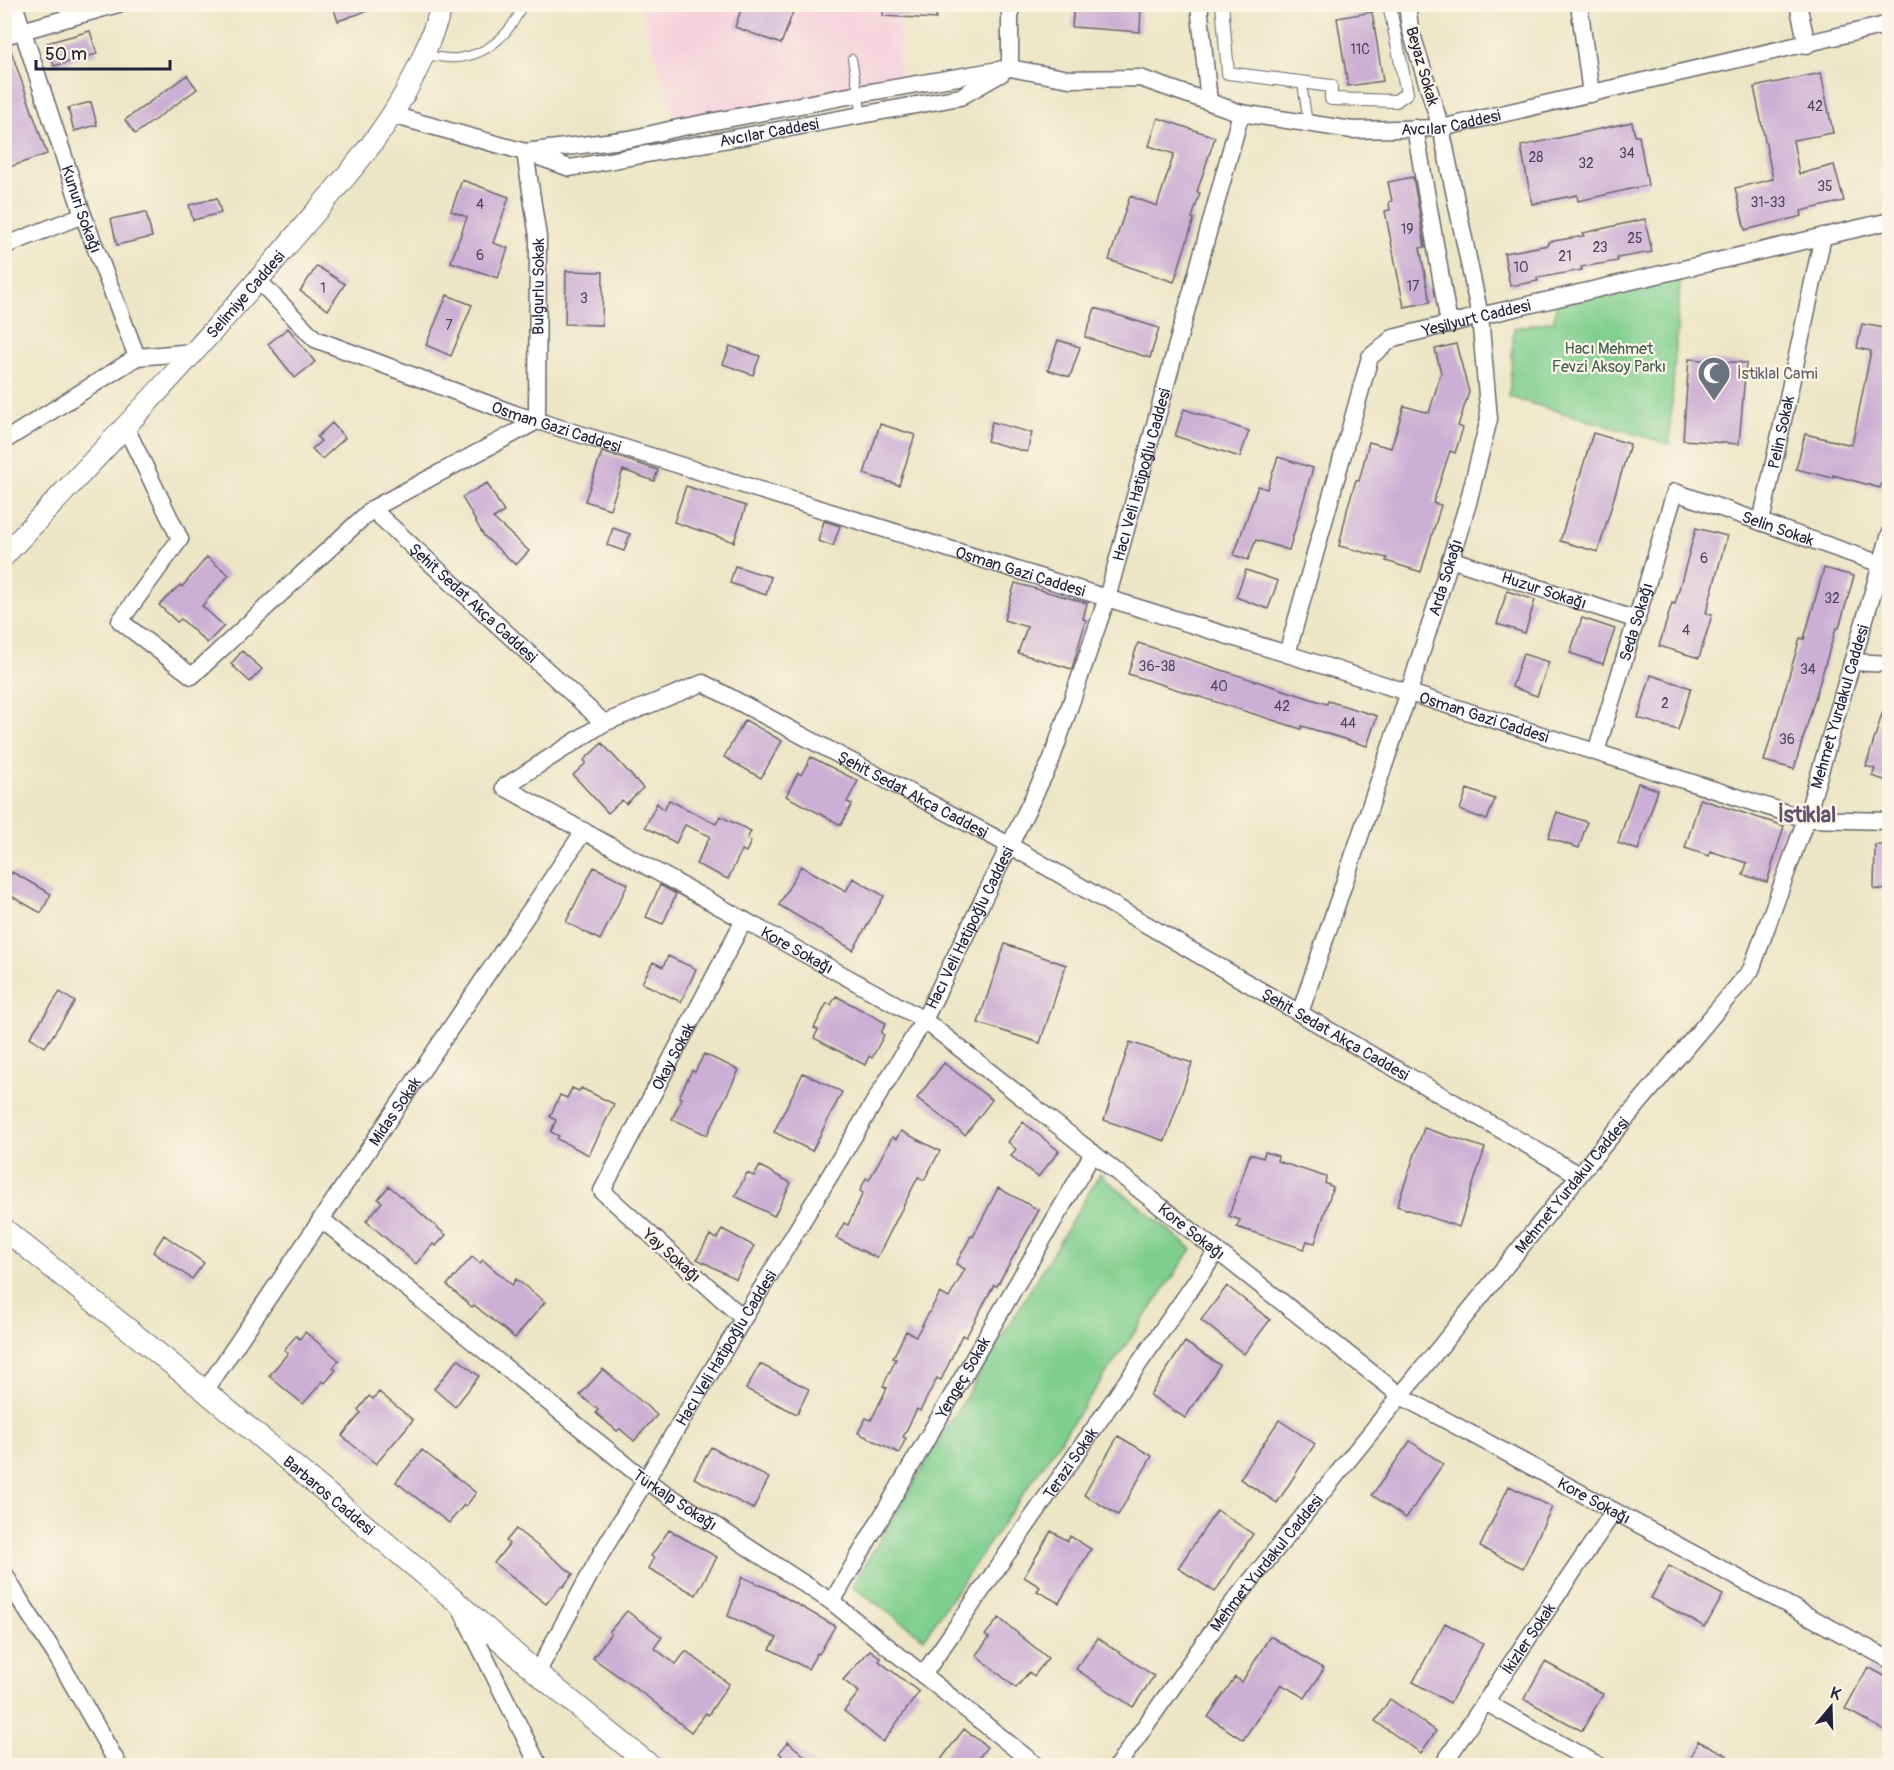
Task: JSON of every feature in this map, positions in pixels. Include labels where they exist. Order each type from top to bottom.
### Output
[{"type":"street","name":"Kunuri Sokağı","points":[[14,4],[83,215],[138,357]]},
{"type":"street","points":[[4,36],[118,4]]},
{"type":"street","name":"Selimiye Caddesi","points":[[4,556],[194,352],[354,166],[392,115],[424,55],[442,4]]},
{"type":"street","points":[[1010,4],[1010,68]]},
{"type":"street","points":[[1199,4],[1209,102]]},
{"type":"street","points":[[1222,4],[1228,73],[1330,86],[1331,99],[1396,100],[1407,93],[1389,4]]},
{"type":"street","name":"Beyaz Sokak","points":[[1407,4],[1410,28],[1441,128]]},
{"type":"street","points":[[1580,4],[1591,94]]},
{"type":"street","points":[[1798,4],[1807,45]]},
{"type":"street","name":"Avcılar Caddesi","points":[[525,152],[630,139],[859,94],[1010,68],[1069,79],[1140,78],[1241,113],[1352,130],[1441,128],[1890,24]]},
{"type":"street","name":"Avcılar Caddesi","points":[[392,115],[525,152],[570,168],[960,97],[1010,68]]},
{"type":"street","name":"Hacı Veli Hatipoğlu Caddesi","points":[[537,1673],[602,1552],[924,1020],[1051,761],[1107,598],[1241,113]]},
{"type":"street","points":[[1415,128],[1449,324]]},
{"type":"street","name":"Arda Sokağı","points":[[1299,1013],[1409,692],[1468,503],[1489,419],[1480,316],[1441,128]]},
{"type":"street","name":"Bulgurlu Sokak","points":[[525,152],[538,237],[537,422]]},
{"type":"street","points":[[4,246],[83,215]]},
{"type":"street","name":"Yeşilyurt Caddesi","points":[[1287,654],[1370,357],[1393,338],[1890,221]]},
{"type":"street","name":"Pelin Sokak","points":[[1761,522],[1823,236]]},
{"type":"street","name":"Osman Gazi Caddesi","points":[[258,280],[315,339],[537,422],[1409,692],[1806,819],[1890,822]]},
{"type":"street","points":[[4,441],[138,357],[194,352]]},
{"type":"street","points":[[125,426],[180,539],[120,621],[192,676],[372,509],[537,422]]},
{"type":"street","name":"Selin Sokak","points":[[1675,492],[1881,564]]},
{"type":"street","name":"Seda Sokağı","points":[[1596,752],[1675,492]]},
{"type":"street","name":"Şehit Sedat Akça Caddesi","points":[[372,509],[604,723],[703,683],[1010,845],[1579,1175]]},
{"type":"street","name":"Mehmet Yurdakul Caddesi","points":[[1117,1766],[1227,1610],[1579,1175],[1751,970],[1806,819],[1890,534]]},
{"type":"street","name":"Huzur Sokağı","points":[[1450,559],[1637,620]]},
{"type":"street","points":[[1852,662],[1890,664]]},
{"type":"street","name":"Kore Sokağı","points":[[604,723],[504,787],[924,1020],[1401,1396],[1890,1660]]},
{"type":"street","name":"Midas Sokak","points":[[205,1391],[584,831]]},
{"type":"street","name":"Okay Sokak","points":[[602,1191],[744,920]]},
{"type":"street","name":"Yengeç Sokak","points":[[832,1602],[1093,1153]]},
{"type":"street","name":"Yay Sokağı","points":[[602,1191],[743,1318]]},
{"type":"street","name":"Türkalp Sokağı","points":[[321,1219],[645,1480],[832,1602],[1036,1766]]},
{"type":"street","name":"Barbaros Caddesi","points":[[4,1229],[205,1391],[458,1603],[537,1673],[651,1766]]},
{"type":"street","name":"Terazi Sokak","points":[[923,1675],[1216,1251]]},
{"type":"street","name":"İkizler Sokak","points":[[1442,1766],[1614,1511]]},
{"type":"street","points":[[4,1573],[57,1657],[119,1766]]},
{"type":"street","points":[[458,1603],[539,1766]]},
{"type":"street","points":[[1485,1702],[1600,1766]]},
{"type":"lane","points":[[424,55],[456,58],[469,56],[496,43],[509,31],[523,4]]},
{"type":"lane","points":[[852,59],[862,115]]},
{"type":"lane","points":[[1302,84],[1308,123]]},
{"type":"shaded area","points":[[639,5],[901,5],[899,77],[678,128]]},
{"type":"green space","name":"Hacı Mehmet Fevzi Aksoy Parkı","points":[[1681,269],[1669,444],[1509,397],[1514,328],[1554,321],[1556,305]]},
{"type":"green space","points":[[1100,1174],[1192,1249],[924,1638],[852,1586]]},
{"type":"building","points":[[332,4],[378,4],[378,7],[338,21]]},
{"type":"building","points":[[743,4],[796,4],[781,44],[735,27]]},
{"type":"building","points":[[883,4],[936,4],[936,19],[883,16]]},
{"type":"building","points":[[1074,4],[1141,4],[1140,32],[1072,27]]},
{"type":"building","points":[[1372,12],[1383,81],[1348,86],[1337,18]]},
{"type":"building","points":[[90,31],[97,54],[81,58],[78,54],[79,59],[54,66],[47,43]]},
{"type":"building","points":[[9,45],[47,154],[4,169],[4,46]]},
{"type":"building","points":[[1821,73],[1833,133],[1793,140],[1799,174],[1834,165],[1844,201],[1801,211],[1802,216],[1745,230],[1735,188],[1773,179],[1754,87]]},
{"type":"building","points":[[187,75],[197,89],[135,134],[125,120]]},
{"type":"building","points":[[91,102],[97,125],[74,131],[68,108]]},
{"type":"building","points":[[1158,118],[1215,137],[1197,192],[1200,193],[1192,218],[1194,219],[1174,282],[1109,260],[1130,196],[1157,206],[1174,154],[1149,146]]},
{"type":"building","points":[[1632,122],[1635,136],[1639,136],[1648,185],[1578,201],[1577,195],[1532,204],[1521,146]]},
{"type":"building","points":[[1413,177],[1425,247],[1420,248],[1430,302],[1404,307],[1385,211],[1390,210],[1389,202],[1392,201],[1388,182]]},
{"type":"building","points":[[462,180],[509,197],[493,243],[508,248],[498,278],[451,262],[467,217],[451,211]]},
{"type":"building","points":[[217,198],[221,213],[193,220],[189,205]]},
{"type":"building","points":[[146,212],[152,237],[117,245],[111,219]]},
{"type":"building","points":[[1645,219],[1652,252],[1617,258],[1618,261],[1581,267],[1582,270],[1537,278],[1538,281],[1510,286],[1504,253],[1548,245],[1548,242],[1584,236],[1583,233]]},
{"type":"building","points":[[317,266],[345,284],[328,310],[300,291]]},
{"type":"building","points":[[566,271],[603,272],[602,325],[565,324]]},
{"type":"building","points":[[447,295],[472,305],[451,356],[426,345]]},
{"type":"building","points":[[1095,308],[1159,328],[1150,358],[1085,337]]},
{"type":"building","points":[[1862,324],[1890,329],[1890,454],[1880,488],[1833,475],[1833,478],[1796,469],[1805,434],[1852,445],[1871,351],[1857,348]]},
{"type":"building","points":[[288,328],[315,362],[295,378],[268,344]]},
{"type":"building","points":[[1058,340],[1080,347],[1070,377],[1048,370]]},
{"type":"building","points":[[1456,344],[1469,392],[1458,426],[1463,428],[1455,453],[1450,451],[1433,503],[1441,505],[1421,572],[1386,561],[1387,558],[1339,546],[1348,506],[1356,480],[1359,481],[1369,442],[1391,448],[1404,406],[1429,413],[1441,373],[1435,349]]},
{"type":"building","points":[[730,346],[760,356],[753,375],[723,364]]},
{"type":"building","name":"İstiklal Cami","points":[[1689,359],[1746,363],[1739,444],[1683,440]]},
{"type":"building","points":[[1184,409],[1249,431],[1240,457],[1175,436]]},
{"type":"building","points":[[992,422],[1032,433],[1027,452],[987,441]]},
{"type":"building","points":[[332,423],[345,438],[322,459],[312,449],[321,441],[317,437]]},
{"type":"building","points":[[880,424],[915,435],[899,485],[864,474]]},
{"type":"building","points":[[1593,433],[1630,444],[1598,552],[1560,541]]},
{"type":"building","points":[[602,452],[658,470],[654,481],[623,470],[610,509],[585,501]]},
{"type":"building","points":[[1278,457],[1313,468],[1289,550],[1256,540],[1248,560],[1234,555],[1258,486],[1267,489]]},
{"type":"building","points":[[487,483],[504,512],[493,518],[529,551],[516,565],[484,536],[462,497]]},
{"type":"building","points":[[686,486],[746,506],[734,542],[674,522]]},
{"type":"building","points":[[824,521],[840,526],[833,546],[818,541]]},
{"type":"building","points":[[613,528],[630,534],[624,551],[607,545]]},
{"type":"building","points":[[1696,528],[1727,536],[1706,613],[1712,615],[1699,658],[1659,646],[1672,603],[1675,604]]},
{"type":"building","points":[[207,557],[229,575],[202,606],[224,626],[207,643],[181,619],[177,622],[159,605],[180,585],[182,587]]},
{"type":"building","points":[[735,566],[771,577],[766,595],[730,583]]},
{"type":"building","points":[[1824,568],[1854,576],[1794,769],[1764,761],[1800,638],[1804,639]]},
{"type":"building","points":[[1246,570],[1278,581],[1268,609],[1236,597]]},
{"type":"building","points":[[1015,583],[1087,603],[1083,619],[1086,620],[1072,669],[1018,653],[1027,627],[1004,620]]},
{"type":"building","points":[[1507,591],[1535,600],[1525,633],[1497,624]]},
{"type":"building","points":[[1582,618],[1615,629],[1603,664],[1570,653]]},
{"type":"building","points":[[1138,643],[1327,704],[1328,701],[1377,716],[1367,746],[1302,726],[1301,729],[1128,674]]},
{"type":"building","points":[[242,651],[262,669],[250,682],[231,664]]},
{"type":"building","points":[[1523,654],[1549,662],[1537,696],[1512,687]]},
{"type":"building","points":[[1651,675],[1691,688],[1678,730],[1638,718]]},
{"type":"building","points":[[1886,701],[1890,702],[1890,782],[1872,776],[1875,769],[1866,766]]},
{"type":"building","points":[[745,720],[782,741],[761,778],[724,757]]},
{"type":"building","points":[[602,743],[643,788],[626,804],[622,800],[608,813],[573,775],[586,763],[584,760]]},
{"type":"building","points":[[811,757],[858,781],[847,802],[852,804],[841,825],[786,796],[798,773],[801,775]]},
{"type":"building","points":[[1638,783],[1658,790],[1638,850],[1618,843]]},
{"type":"building","points":[[1467,789],[1495,799],[1487,820],[1460,810]]},
{"type":"building","points":[[1700,799],[1784,826],[1767,882],[1743,875],[1747,863],[1710,851],[1709,856],[1685,848]]},
{"type":"building","points":[[669,800],[716,824],[720,816],[751,831],[747,839],[751,841],[746,852],[742,850],[728,879],[696,864],[710,836],[685,825],[676,843],[645,827],[657,803],[664,810]]},
{"type":"building","points":[[1557,812],[1587,822],[1579,848],[1548,838]]},
{"type":"building","points":[[1875,845],[1890,845],[1890,890],[1874,889]]},
{"type":"building","points":[[801,866],[846,891],[853,878],[884,896],[853,950],[779,905]]},
{"type":"building","points":[[594,867],[628,884],[600,940],[566,922]]},
{"type":"building","points":[[12,872],[51,894],[41,913],[4,892],[4,886]]},
{"type":"building","points":[[660,885],[676,894],[663,924],[646,917]]},
{"type":"building","points":[[1005,944],[1066,965],[1040,1043],[978,1023]]},
{"type":"building","points":[[668,956],[696,969],[681,1002],[642,983],[653,962],[663,967]]},
{"type":"building","points":[[60,992],[75,1002],[45,1047],[30,1037]]},
{"type":"building","points":[[836,996],[886,1023],[881,1033],[884,1035],[872,1058],[869,1056],[865,1065],[814,1038],[818,1030],[814,1028],[827,1003],[831,1005]]},
{"type":"building","points":[[1130,1042],[1192,1063],[1165,1141],[1104,1120]]},
{"type":"building","points":[[704,1054],[739,1070],[707,1135],[672,1119],[682,1098],[679,1097],[692,1070],[695,1072]]},
{"type":"building","points":[[944,1063],[992,1100],[965,1135],[917,1098]]},
{"type":"building","points":[[803,1073],[842,1092],[812,1151],[774,1132]]},
{"type":"building","points":[[572,1088],[579,1091],[581,1088],[614,1104],[589,1155],[557,1139],[559,1136],[551,1132],[556,1120],[550,1117],[560,1095],[567,1098]]},
{"type":"building","points":[[1023,1122],[1059,1151],[1038,1177],[1011,1156],[1016,1149],[1008,1142]]},
{"type":"building","points":[[1424,1128],[1485,1148],[1459,1227],[1397,1206]]},
{"type":"building","points":[[901,1131],[940,1151],[924,1180],[918,1177],[877,1258],[836,1238],[844,1223],[848,1225],[863,1193],[860,1191],[866,1178],[869,1180],[892,1137],[896,1139]]},
{"type":"building","points":[[1265,1152],[1278,1156],[1277,1161],[1326,1177],[1325,1183],[1333,1187],[1315,1243],[1307,1241],[1304,1249],[1237,1227],[1240,1220],[1229,1216],[1250,1154],[1263,1158]]},
{"type":"building","points":[[760,1166],[791,1183],[774,1216],[735,1196],[747,1173],[754,1176]]},
{"type":"building","points":[[389,1186],[446,1235],[436,1246],[433,1244],[416,1264],[366,1221],[382,1202],[378,1199]]},
{"type":"building","points":[[998,1188],[1039,1210],[966,1337],[962,1335],[941,1380],[937,1378],[920,1411],[917,1409],[903,1437],[906,1438],[899,1453],[858,1433],[866,1418],[871,1420],[887,1388],[883,1386],[906,1331],[916,1336],[940,1293],[949,1298],[965,1269],[956,1264],[971,1236],[973,1237]]},
{"type":"building","points":[[722,1229],[754,1246],[736,1279],[697,1259],[710,1235],[717,1239]]},
{"type":"building","points":[[164,1235],[204,1263],[192,1279],[153,1252]]},
{"type":"building","points":[[472,1257],[480,1263],[483,1260],[512,1285],[516,1279],[545,1302],[515,1338],[474,1305],[472,1307],[447,1285]]},
{"type":"building","points":[[1227,1286],[1270,1320],[1244,1354],[1201,1320]]},
{"type":"building","points":[[305,1332],[339,1360],[333,1368],[336,1370],[303,1404],[269,1376],[288,1353],[284,1350],[296,1336],[300,1339]]},
{"type":"building","points":[[1185,1342],[1220,1365],[1185,1418],[1150,1395]]},
{"type":"building","points":[[458,1359],[479,1376],[455,1407],[434,1389]]},
{"type":"building","points":[[760,1364],[809,1389],[797,1414],[746,1389]]},
{"type":"building","points":[[603,1369],[657,1415],[634,1441],[620,1429],[617,1431],[596,1413],[598,1410],[580,1395]]},
{"type":"building","points":[[379,1392],[413,1420],[376,1464],[342,1436],[361,1413],[358,1410],[369,1396],[373,1399]]},
{"type":"building","points":[[1279,1420],[1315,1444],[1277,1503],[1240,1479]]},
{"type":"building","points":[[1118,1436],[1152,1456],[1118,1515],[1084,1495]]},
{"type":"building","points":[[1410,1441],[1443,1464],[1406,1518],[1372,1495]]},
{"type":"building","points":[[711,1447],[769,1478],[753,1509],[694,1478]]},
{"type":"building","points":[[422,1450],[476,1493],[449,1523],[396,1482]]},
{"type":"building","points":[[1509,1486],[1552,1507],[1523,1568],[1480,1547]]},
{"type":"building","points":[[1217,1510],[1253,1534],[1215,1592],[1178,1568]]},
{"type":"building","points":[[516,1529],[573,1574],[546,1604],[494,1563],[509,1544],[506,1541]]},
{"type":"building","points":[[669,1530],[717,1557],[696,1595],[648,1568],[654,1558],[651,1556]]},
{"type":"building","points":[[1051,1531],[1068,1541],[1070,1536],[1091,1549],[1059,1603],[1037,1591],[1040,1587],[1024,1577]]},
{"type":"building","points":[[1669,1566],[1723,1595],[1705,1627],[1651,1598]]},
{"type":"building","points":[[742,1577],[774,1591],[835,1626],[808,1669],[770,1649],[777,1638],[728,1616]]},
{"type":"building","points":[[627,1611],[662,1637],[654,1648],[676,1664],[686,1651],[729,1684],[708,1715],[706,1713],[691,1732],[649,1698],[593,1658],[611,1633],[609,1632]]},
{"type":"building","points":[[999,1618],[1048,1658],[1034,1676],[1029,1672],[1016,1688],[976,1655],[989,1638],[985,1635]]},
{"type":"building","points":[[1445,1623],[1483,1644],[1450,1703],[1413,1682]]},
{"type":"building","points":[[1270,1636],[1324,1669],[1305,1698],[1281,1684],[1243,1740],[1208,1717],[1235,1677],[1242,1682]]},
{"type":"building","points":[[1098,1638],[1154,1676],[1133,1707],[1076,1669]]},
{"type":"building","points":[[870,1650],[881,1658],[879,1661],[919,1692],[883,1742],[844,1711],[859,1692],[843,1680]]},
{"type":"building","points":[[1545,1662],[1603,1694],[1582,1731],[1524,1699]]},
{"type":"building","points":[[1868,1667],[1890,1679],[1890,1733],[1845,1709]]},
{"type":"building","points":[[1390,1699],[1436,1731],[1421,1753],[1375,1721]]},
{"type":"building","points":[[964,1729],[987,1747],[973,1766],[936,1766]]},
{"type":"building","points":[[1698,1741],[1727,1755],[1722,1766],[1686,1766]]},
{"type":"building","points":[[788,1742],[817,1766],[774,1766],[782,1755],[779,1753]]},
{"type":"place","name":"İstiklal Cami","points":[[1714,402]]},
{"type":"district","name":"İstiklal","points":[[1807,814]]}]
